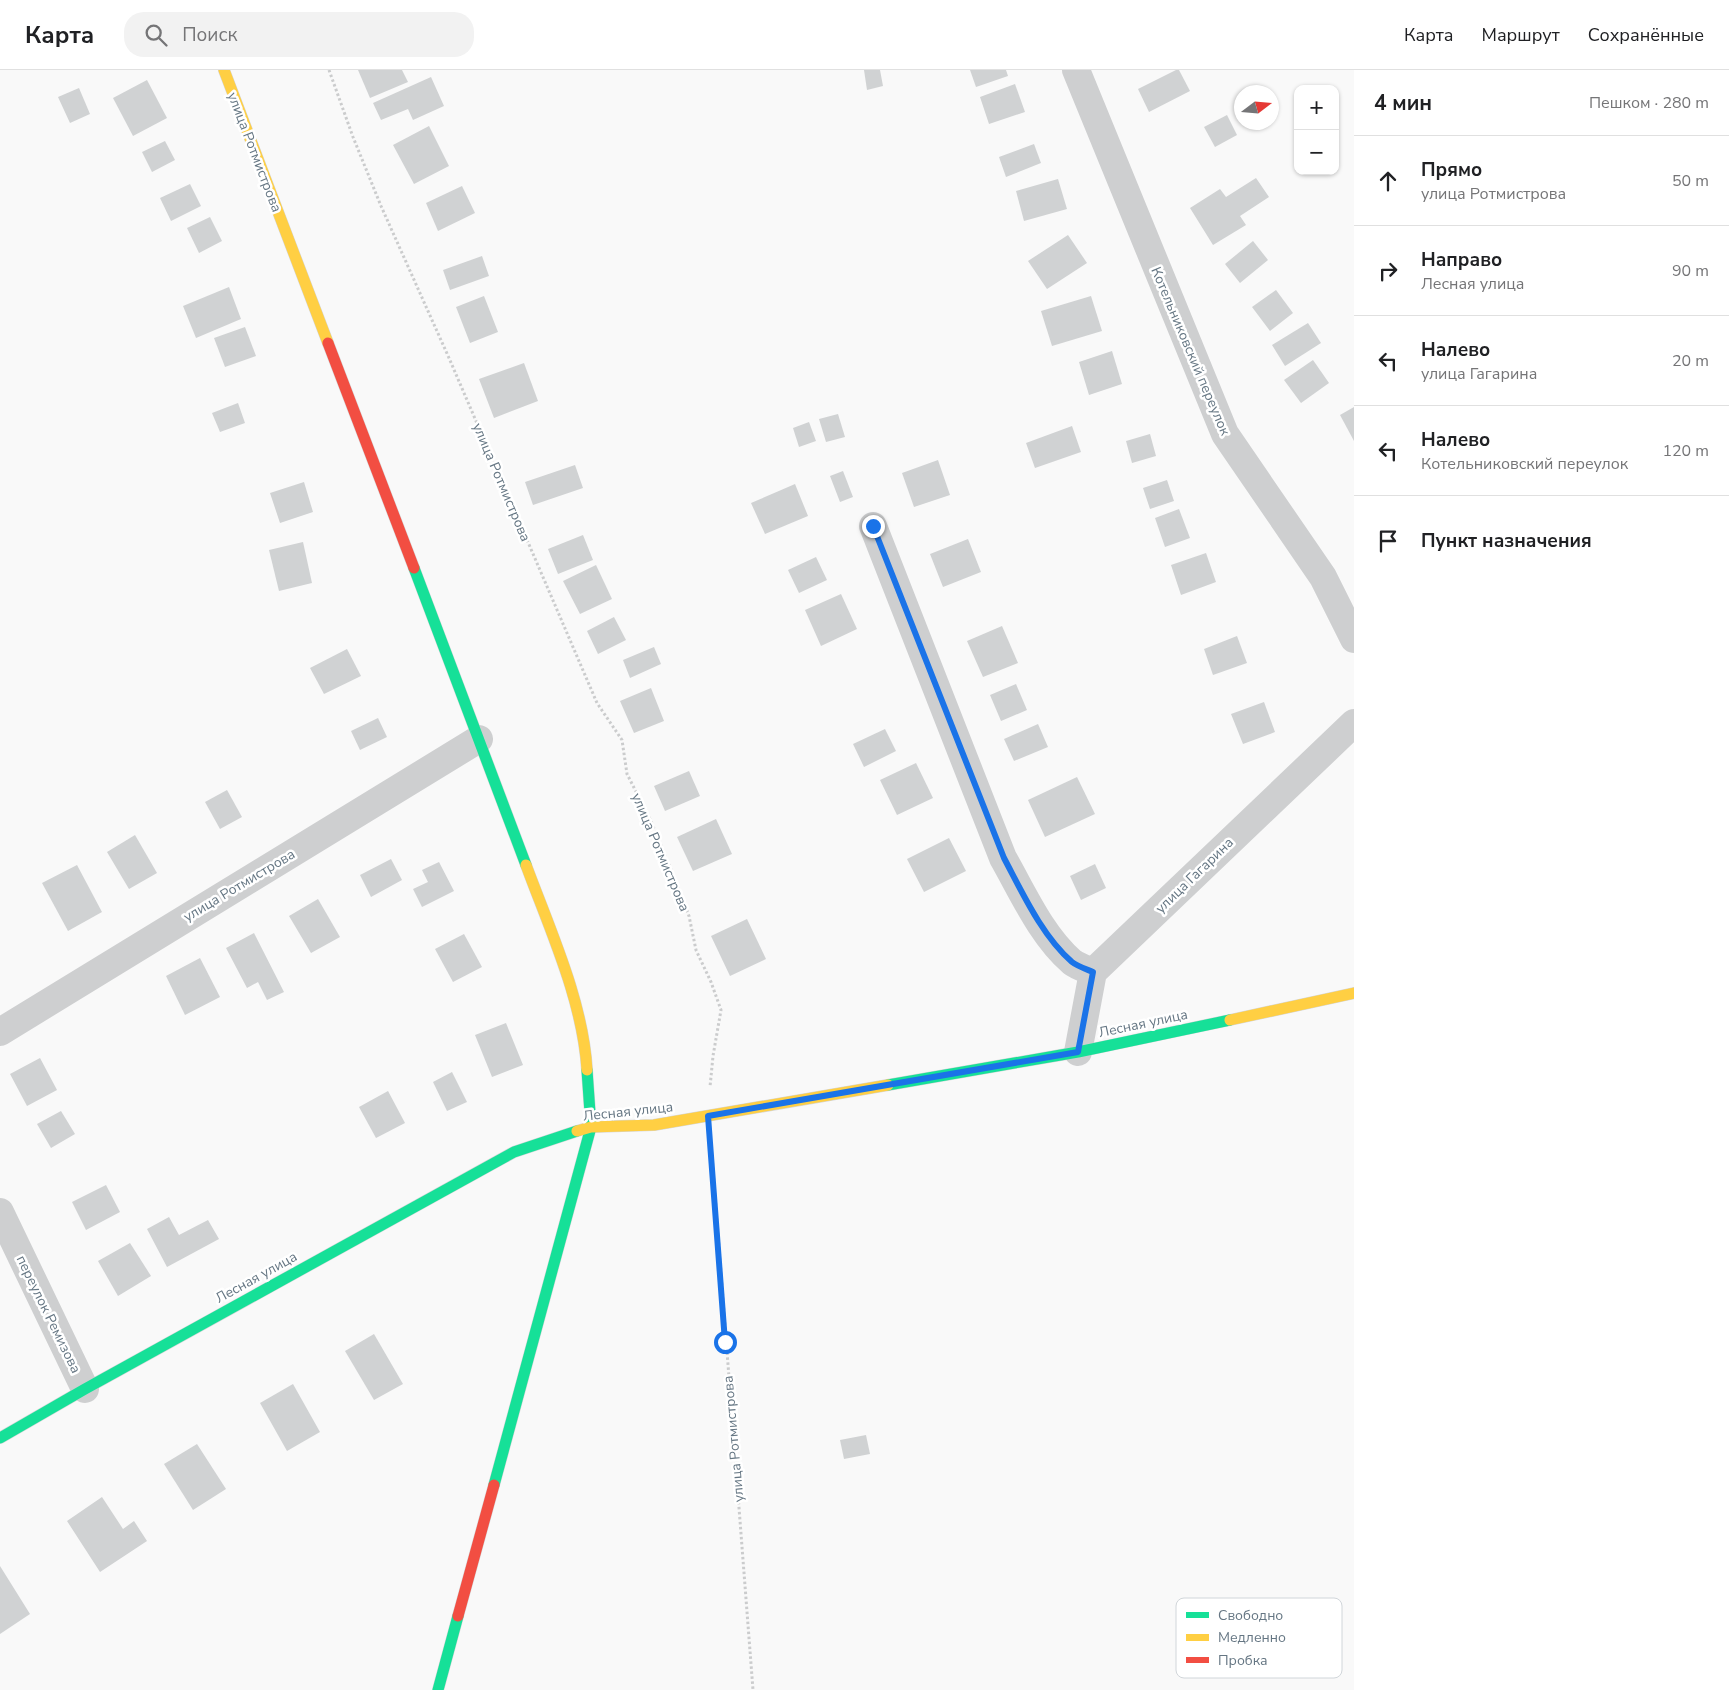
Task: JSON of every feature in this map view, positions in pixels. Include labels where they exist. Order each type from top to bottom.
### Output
[{"type":"street","name":"улица Ротмистрова","points":[[224,70],[479,739],[569,982],[586,1046],[591,1127],[438,1690]]},
{"type":"street","name":"Котельниковский переулок","points":[[1076,70],[1225,434],[1324,577],[1354,639]]},
{"type":"street","points":[[873,526],[1004,858],[1049,936],[1073,963],[1093,972],[1078,1052]]},
{"type":"street","name":"улица Гагарина","points":[[1093,972],[1354,723]]},
{"type":"street","name":"улица Ротмистрова","points":[[0,1032],[479,739]]},
{"type":"street","name":"Лесная улица","points":[[0,1438],[514,1152],[591,1127],[654,1125],[1078,1052],[1354,993]]},
{"type":"street","name":"переулок Ремизова","points":[[0,1212],[85,1389]]},
{"type":"path","name":"улица Ротмистрова","points":[[330,70],[352,136],[380,206],[453,367],[597,703],[622,740],[627,774],[650,819],[689,916],[696,950],[711,982],[721,1010],[713,1056],[708,1116],[753,1690]]},
{"type":"building","points":[[358,70],[402,70],[408,82],[370,98]]},
{"type":"building","points":[[864,70],[880,70],[883,86],[867,90]]},
{"type":"building","points":[[970,70],[1006,70],[1008,76],[976,87]]},
{"type":"building","points":[[1179,70],[1190,91],[1149,112],[1138,89]]},
{"type":"building","points":[[431,77],[444,106],[413,120],[408,109],[381,120],[373,103]]},
{"type":"building","points":[[147,80],[167,118],[133,136],[113,98]]},
{"type":"building","points":[[1015,84],[1025,112],[989,124],[980,97]]},
{"type":"building","points":[[79,88],[90,114],[70,123],[58,97]]},
{"type":"building","points":[[1227,115],[1237,135],[1215,147],[1204,127]]},
{"type":"building","points":[[429,126],[449,166],[414,184],[393,145]]},
{"type":"building","points":[[165,141],[175,160],[152,172],[142,152]]},
{"type":"building","points":[[1034,144],[1041,163],[1006,177],[999,157]]},
{"type":"building","points":[[1256,178],[1269,197],[1240,216],[1246,225],[1213,245],[1190,208],[1220,189],[1226,197]]},
{"type":"building","points":[[1058,179],[1067,209],[1024,221],[1016,191]]},
{"type":"building","points":[[190,184],[201,206],[171,221],[160,198]]},
{"type":"building","points":[[462,186],[475,213],[438,231],[426,203]]},
{"type":"building","points":[[210,217],[222,241],[199,253],[187,228]]},
{"type":"building","points":[[1068,235],[1087,263],[1047,289],[1028,261]]},
{"type":"building","points":[[1253,241],[1268,260],[1240,283],[1225,264]]},
{"type":"building","points":[[482,256],[489,276],[450,290],[443,270]]},
{"type":"building","points":[[229,287],[241,319],[196,338],[183,306]]},
{"type":"building","points":[[1276,290],[1293,313],[1270,331],[1252,307]]},
{"type":"building","points":[[484,296],[498,332],[470,343],[456,307]]},
{"type":"building","points":[[1091,296],[1102,331],[1052,346],[1041,311]]},
{"type":"building","points":[[1308,323],[1321,343],[1285,366],[1272,345]]},
{"type":"building","points":[[245,327],[256,356],[225,367],[214,338]]},
{"type":"building","points":[[1112,351],[1122,384],[1089,395],[1079,362]]},
{"type":"building","points":[[1313,360],[1329,383],[1301,403],[1284,380]]},
{"type":"building","points":[[524,363],[538,401],[494,418],[479,379]]},
{"type":"building","points":[[238,403],[245,423],[220,432],[212,413]]},
{"type":"building","points":[[1354,407],[1354,441],[1340,415]]},
{"type":"building","points":[[838,414],[845,437],[826,442],[819,419]]},
{"type":"building","points":[[809,422],[816,441],[799,447],[793,428]]},
{"type":"building","points":[[1072,426],[1081,452],[1035,468],[1026,443]]},
{"type":"building","points":[[1150,434],[1156,456],[1132,463],[1126,441]]},
{"type":"building","points":[[938,460],[950,495],[914,507],[902,473]]},
{"type":"building","points":[[575,465],[583,488],[533,505],[525,482]]},
{"type":"building","points":[[843,471],[853,497],[840,502],[830,476]]},
{"type":"building","points":[[1167,480],[1174,501],[1150,509],[1143,488]]},
{"type":"building","points":[[304,482],[313,512],[280,523],[270,493]]},
{"type":"building","points":[[795,484],[808,516],[765,534],[751,503]]},
{"type":"building","points":[[1179,509],[1190,538],[1165,547],[1155,518]]},
{"type":"building","points":[[583,535],[593,560],[558,574],[548,549]]},
{"type":"building","points":[[968,539],[981,572],[943,587],[930,554]]},
{"type":"building","points":[[303,542],[312,583],[279,591],[269,550]]},
{"type":"building","points":[[1206,553],[1216,582],[1181,595],[1171,565]]},
{"type":"building","points":[[816,557],[827,580],[799,593],[788,570]]},
{"type":"building","points":[[596,565],[612,599],[580,614],[563,581]]},
{"type":"building","points":[[841,594],[857,629],[821,646],[805,610]]},
{"type":"building","points":[[614,617],[626,640],[598,654],[587,631]]},
{"type":"building","points":[[1002,626],[1018,663],[983,677],[967,641]]},
{"type":"building","points":[[1237,636],[1247,663],[1213,675],[1204,649]]},
{"type":"building","points":[[654,647],[661,664],[630,678],[623,660]]},
{"type":"building","points":[[347,649],[361,676],[324,694],[310,668]]},
{"type":"building","points":[[1016,684],[1027,710],[1001,721],[990,695]]},
{"type":"building","points":[[651,688],[664,721],[634,733],[620,701]]},
{"type":"building","points":[[1264,702],[1275,732],[1243,744],[1231,714]]},
{"type":"building","points":[[378,718],[387,737],[360,750],[351,731]]},
{"type":"building","points":[[1038,724],[1048,747],[1014,761],[1004,739]]},
{"type":"building","points":[[885,729],[896,751],[864,767],[853,744]]},
{"type":"building","points":[[916,763],[933,798],[897,815],[880,780]]},
{"type":"building","points":[[689,771],[700,796],[665,811],[654,786]]},
{"type":"building","points":[[1077,777],[1095,814],[1045,837],[1028,800]]},
{"type":"building","points":[[227,790],[242,817],[220,829],[205,802]]},
{"type":"building","points":[[716,819],[732,854],[693,871],[677,837]]},
{"type":"building","points":[[135,835],[157,873],[129,889],[107,852]]},
{"type":"building","points":[[949,838],[966,871],[924,892],[907,859]]},
{"type":"building","points":[[391,859],[402,880],[371,897],[360,875]]},
{"type":"building","points":[[439,862],[454,891],[422,907],[413,889],[428,882],[422,870]]},
{"type":"building","points":[[1095,864],[1106,888],[1081,900],[1070,876]]},
{"type":"building","points":[[77,865],[102,912],[68,931],[42,883]]},
{"type":"building","points":[[318,899],[340,937],[311,953],[289,916]]},
{"type":"building","points":[[747,919],[766,959],[730,976],[711,936]]},
{"type":"building","points":[[254,933],[284,992],[267,1000],[258,982],[247,988],[226,948]]},
{"type":"building","points":[[464,934],[482,967],[453,982],[435,949]]},
{"type":"building","points":[[200,958],[220,997],[185,1015],[166,976]]},
{"type":"building","points":[[506,1023],[523,1065],[492,1077],[475,1035]]},
{"type":"building","points":[[40,1058],[57,1090],[27,1106],[10,1074]]},
{"type":"building","points":[[452,1072],[467,1102],[447,1111],[433,1082]]},
{"type":"building","points":[[388,1091],[405,1123],[376,1138],[359,1107]]},
{"type":"building","points":[[61,1111],[75,1134],[51,1148],[37,1124]]},
{"type":"building","points":[[106,1185],[120,1212],[86,1230],[72,1202]]},
{"type":"building","points":[[169,1217],[179,1235],[208,1220],[219,1239],[167,1267],[147,1229]]},
{"type":"building","points":[[130,1243],[151,1276],[118,1296],[98,1261]]},
{"type":"building","points":[[374,1334],[403,1384],[374,1400],[345,1351]]},
{"type":"building","points":[[293,1384],[320,1432],[287,1451],[260,1403]]},
{"type":"building","points":[[866,1435],[870,1454],[844,1459],[840,1440]]},
{"type":"building","points":[[197,1444],[226,1489],[193,1510],[164,1464]]},
{"type":"building","points":[[102,1497],[123,1529],[134,1521],[147,1541],[100,1572],[67,1521]]},
{"type":"building","points":[[0,1566],[30,1614],[0,1634]]},
{"type":"traffic: fast","points":[[414,568],[526,865]]},
{"type":"traffic: fast","points":[[888,1085],[1078,1052],[1230,1020]]},
{"type":"traffic: fast","points":[[494,1485],[591,1127],[587,1070]]},
{"type":"traffic: fast","points":[[0,1438],[514,1152],[577,1131]]},
{"type":"traffic: fast","points":[[438,1690],[458,1616]]},
{"type":"traffic: slow","points":[[224,70],[328,343]]},
{"type":"traffic: slow","points":[[526,865],[555,940],[572,992],[579,1018],[587,1070]]},
{"type":"traffic: slow","points":[[1230,1020],[1354,993]]},
{"type":"traffic: slow","points":[[577,1131],[591,1127],[654,1125],[888,1085]]},
{"type":"traffic: jam","points":[[328,343],[414,568]]},
{"type":"traffic: jam","points":[[458,1616],[494,1485]]},
{"type":"route","points":[[725,1342],[708,1116],[1078,1052],[1093,972],[1073,963],[1049,936],[1004,858],[873,526]]}]
